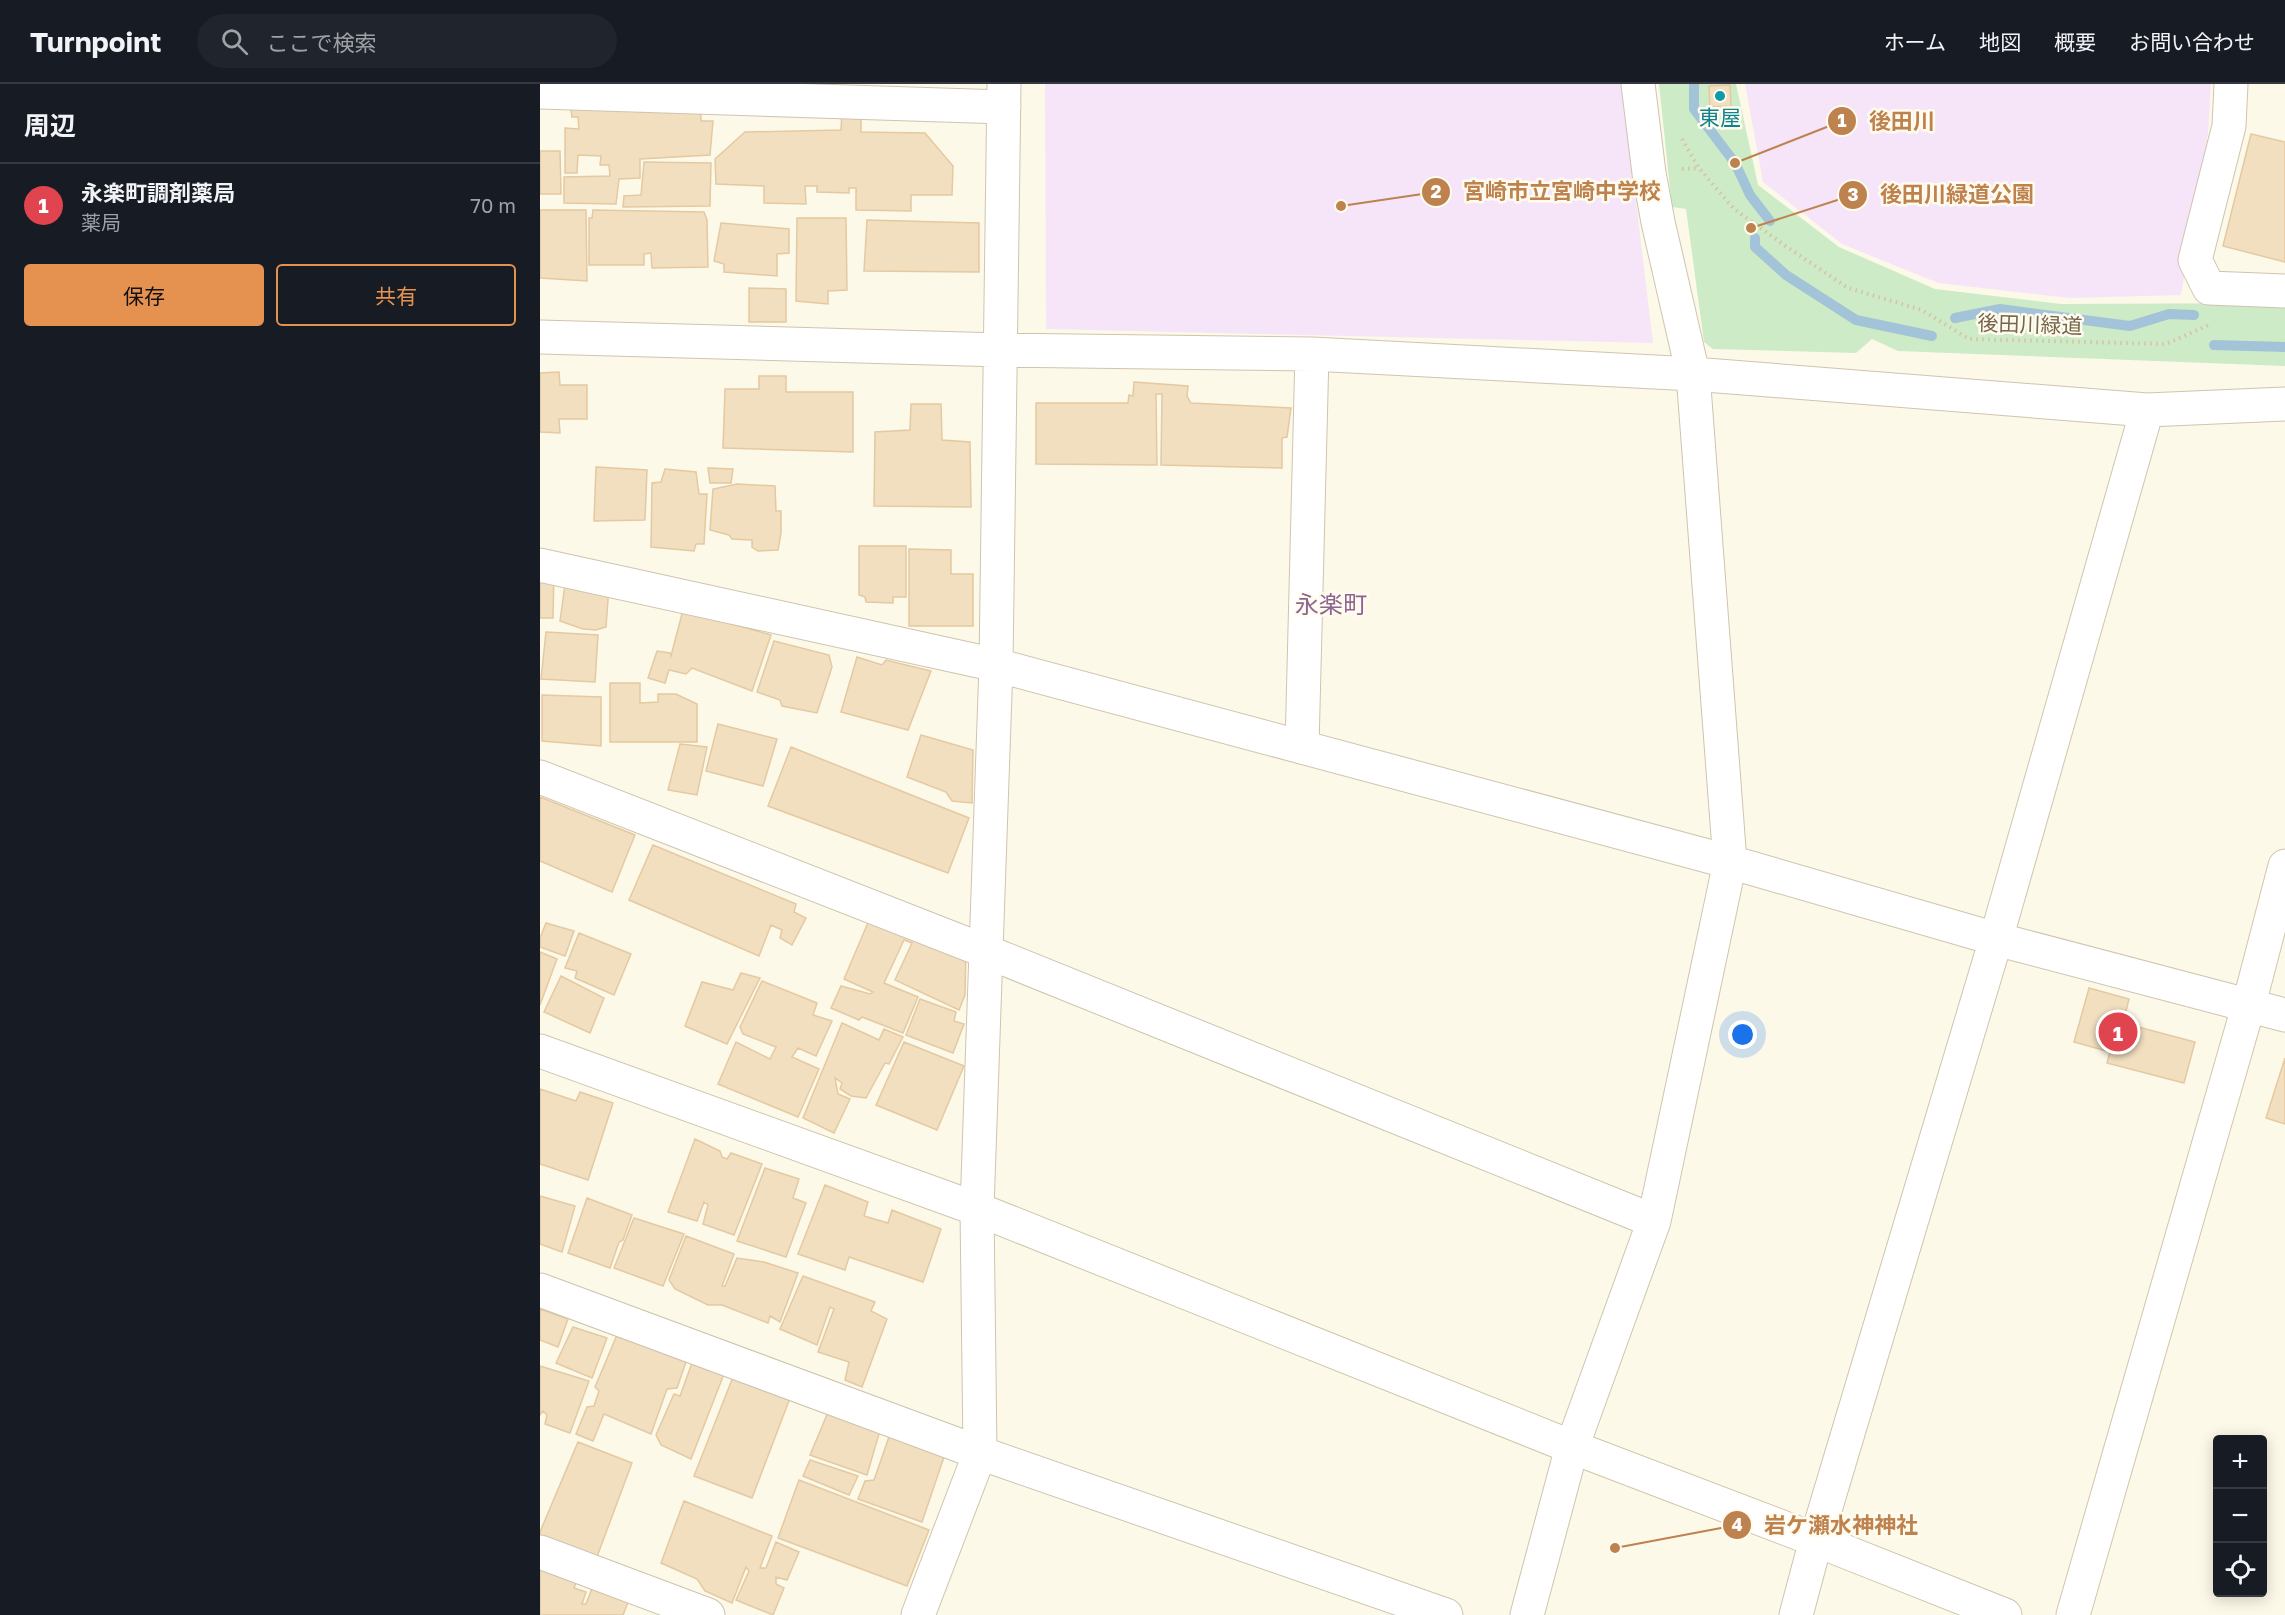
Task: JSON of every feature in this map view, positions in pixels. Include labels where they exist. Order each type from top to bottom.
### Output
[{"type":"street","points":[[1527,1615],[1572,1447],[1654,1221],[1730,862],[1693,374],[1658,222],[1638,84]]},
{"type":"street","points":[[2231,84],[2229,126],[2195,260],[2209,288],[2285,291]]},
{"type":"street","points":[[540,92],[1004,96],[996,665],[977,1209],[980,1453],[918,1615]]},
{"type":"street","points":[[540,337],[1001,350],[1312,354],[1693,374],[2147,411],[2285,404]]},
{"type":"street","points":[[1302,747],[1312,354]]},
{"type":"street","points":[[1796,1615],[1816,1540],[1996,939],[2147,411]]},
{"type":"street","points":[[540,565],[996,665],[1730,862],[1996,939],[2285,1014]]},
{"type":"street","points":[[540,777],[986,951],[1654,1221]]},
{"type":"street","points":[[2073,1615],[2248,1004],[2285,866]]},
{"type":"street","points":[[540,1051],[977,1209],[1572,1447],[2005,1615]]},
{"type":"street","points":[[540,1290],[980,1453],[1446,1615]]},
{"type":"street","points":[[540,1552],[708,1615]]},
{"type":"path","name":"後田川緑道","points":[[1678,133],[1699,168],[1734,209],[1751,222],[1848,288],[1922,310],[1970,339],[2166,344],[2218,322]]},
{"type":"shaded area","points":[[1045,84],[1622,84],[1653,343],[1046,329]]},
{"type":"shaded area","points":[[1745,84],[2211,84],[2208,134],[2181,295],[2070,298],[1938,283],[1842,244],[1763,182]]},
{"type":"green space","points":[[1659,84],[1736,84],[1758,185],[1839,247],[1935,289],[2061,304],[2285,303],[2285,366],[1898,351],[1872,339],[1856,353],[1713,349],[1704,342],[1686,209],[1672,207]]},
{"type":"building","name":"東屋","points":[[1730,85],[1731,106],[1710,107],[1709,86]]},
{"type":"building","points":[[569,96],[700,100],[701,121],[713,121],[710,155],[640,159],[640,178],[619,179],[616,204],[564,203],[564,177],[610,176],[609,165],[600,165],[601,156],[578,155],[577,173],[565,173],[565,128],[579,129],[578,117],[572,117]]},
{"type":"building","points":[[842,112],[861,112],[861,132],[925,133],[953,166],[952,195],[911,195],[911,211],[856,210],[856,188],[849,188],[849,193],[817,192],[817,186],[805,186],[806,204],[764,203],[764,186],[716,184],[715,159],[745,132],[841,130]]},
{"type":"building","points":[[2251,134],[2285,142],[2285,262],[2223,246]]},
{"type":"building","points":[[540,151],[560,151],[561,194],[540,194]]},
{"type":"building","points":[[644,162],[711,163],[710,206],[623,207],[624,196],[641,195]]},
{"type":"building","points":[[540,210],[586,210],[587,281],[540,278]]},
{"type":"building","points":[[593,210],[704,212],[707,220],[708,267],[652,268],[651,253],[644,254],[644,265],[589,265],[589,218],[592,218]]},
{"type":"building","points":[[797,218],[846,218],[847,290],[828,291],[828,304],[796,301]]},
{"type":"building","points":[[867,220],[979,223],[979,272],[864,271]]},
{"type":"building","points":[[721,223],[789,229],[789,253],[777,254],[777,276],[724,272],[724,264],[714,261]]},
{"type":"building","points":[[749,288],[786,289],[786,322],[749,322]]},
{"type":"building","points":[[559,372],[560,385],[587,385],[587,419],[559,419],[560,433],[540,432],[540,373]]},
{"type":"building","points":[[759,376],[786,376],[786,392],[853,392],[853,452],[723,448],[725,389],[759,389]]},
{"type":"building","points":[[1134,382],[1188,386],[1187,396],[1191,403],[1291,408],[1287,437],[1282,438],[1282,468],[1161,465],[1162,394],[1156,394],[1157,465],[1036,464],[1036,403],[1128,403],[1129,395],[1133,396]]},
{"type":"building","points":[[911,404],[941,404],[942,440],[970,442],[971,507],[874,506],[875,432],[910,430]]},
{"type":"building","points":[[596,467],[647,470],[645,520],[594,521]]},
{"type":"building","points":[[708,468],[733,469],[731,483],[710,483]]},
{"type":"building","points":[[665,469],[696,472],[699,494],[707,494],[704,544],[696,544],[694,551],[651,547],[652,483],[661,482]]},
{"type":"building","points":[[737,484],[775,486],[776,511],[781,511],[778,550],[758,551],[752,547],[752,540],[732,539],[729,535],[710,530],[713,489]]},
{"type":"building","points":[[859,546],[906,546],[906,597],[893,597],[893,603],[866,602],[865,597],[859,595]]},
{"type":"building","points":[[909,549],[951,550],[951,574],[973,574],[973,626],[909,626]]},
{"type":"building","points":[[540,568],[554,571],[553,618],[540,618]]},
{"type":"building","points":[[565,585],[609,586],[606,627],[596,630],[583,629],[560,621]]},
{"type":"building","points":[[683,610],[771,635],[752,691],[692,668],[686,674],[669,670],[665,683],[648,678],[657,651],[670,653],[671,656]]},
{"type":"building","points":[[546,632],[598,635],[595,682],[541,679]]},
{"type":"building","points":[[774,641],[829,655],[832,667],[817,713],[782,706],[780,700],[757,692]]},
{"type":"building","points":[[857,657],[882,665],[886,660],[931,671],[908,730],[841,712]]},
{"type":"building","points":[[610,683],[640,683],[640,703],[658,702],[658,694],[676,694],[697,704],[697,742],[610,742]]},
{"type":"building","points":[[542,695],[601,697],[601,746],[542,741]]},
{"type":"building","points":[[718,724],[777,739],[763,786],[706,771]]},
{"type":"building","points":[[921,735],[973,750],[972,803],[952,801],[946,792],[907,777]]},
{"type":"building","points":[[680,744],[707,747],[697,795],[668,790]]},
{"type":"building","points":[[791,747],[969,818],[948,873],[768,806]]},
{"type":"building","points":[[540,797],[635,835],[612,892],[540,861]]},
{"type":"building","points":[[653,845],[796,904],[794,912],[806,918],[792,945],[780,938],[782,930],[771,925],[759,956],[629,900]]},
{"type":"building","points":[[873,911],[966,947],[965,995],[959,1010],[895,980],[912,943],[904,940],[884,983],[918,997],[903,1033],[862,1017],[859,1020],[831,1008],[841,986],[870,994],[873,992],[844,979]]},
{"type":"building","points":[[546,923],[574,931],[565,956],[540,947],[540,938]]},
{"type":"building","points":[[579,933],[631,954],[614,995],[575,978],[577,971],[565,968]]},
{"type":"building","points":[[540,952],[557,959],[540,1005]]},
{"type":"building","points":[[741,973],[760,978],[727,1044],[685,1026],[702,982],[733,990]]},
{"type":"building","points":[[561,976],[604,998],[590,1033],[544,1012]]},
{"type":"building","points":[[762,981],[817,1003],[813,1015],[832,1021],[816,1056],[798,1048],[792,1057],[819,1069],[798,1117],[718,1084],[736,1042],[770,1059],[776,1047],[743,1034],[740,1027]]},
{"type":"building","points":[[2089,988],[2129,999],[2123,1023],[2195,1042],[2184,1083],[2107,1063],[2110,1052],[2074,1042]]},
{"type":"building","points":[[920,999],[956,1012],[954,1021],[964,1024],[953,1053],[906,1035]]},
{"type":"building","points":[[842,1023],[879,1040],[884,1029],[903,1037],[889,1064],[885,1063],[866,1098],[851,1096],[840,1089],[842,1083],[835,1078],[838,1094],[850,1099],[834,1133],[803,1118]]},
{"type":"building","points":[[904,1042],[964,1066],[937,1130],[876,1105]]},
{"type":"building","points":[[2285,1058],[2285,1124],[2266,1118]]},
{"type":"building","points":[[540,1089],[576,1101],[580,1092],[613,1103],[588,1180],[540,1164]]},
{"type":"building","points":[[695,1139],[720,1151],[722,1157],[727,1159],[731,1153],[762,1164],[734,1235],[703,1224],[708,1205],[704,1202],[697,1221],[668,1212]]},
{"type":"building","points":[[765,1168],[799,1179],[793,1198],[806,1203],[786,1257],[737,1241]]},
{"type":"building","points":[[825,1185],[868,1202],[864,1216],[888,1223],[892,1210],[941,1229],[923,1282],[849,1257],[845,1270],[798,1254]]},
{"type":"building","points":[[540,1196],[575,1206],[562,1252],[540,1244]]},
{"type":"building","points":[[587,1198],[632,1215],[610,1268],[568,1253]]},
{"type":"building","points":[[634,1218],[684,1234],[663,1286],[614,1268]]},
{"type":"building","points":[[686,1236],[734,1254],[722,1286],[725,1286],[737,1258],[764,1262],[798,1273],[780,1322],[770,1316],[768,1323],[722,1305],[708,1305],[675,1289],[669,1280]]},
{"type":"building","points":[[803,1276],[875,1302],[871,1311],[887,1319],[862,1387],[845,1380],[849,1362],[818,1352],[834,1309],[830,1307],[817,1345],[780,1329]]},
{"type":"building","points":[[540,1309],[568,1319],[558,1347],[540,1340]]},
{"type":"building","points":[[573,1327],[607,1338],[592,1378],[556,1363]]},
{"type":"building","points":[[617,1335],[686,1362],[677,1388],[667,1389],[651,1434],[604,1414],[593,1441],[576,1434],[587,1407],[594,1406],[599,1391],[595,1387]]},
{"type":"building","points":[[692,1363],[724,1374],[691,1459],[661,1445],[656,1435],[674,1394],[680,1396]]},
{"type":"building","points":[[540,1366],[589,1381],[570,1433],[545,1424],[547,1415],[543,1411],[540,1415]]},
{"type":"building","points":[[733,1377],[790,1398],[752,1498],[694,1476]]},
{"type":"building","points":[[829,1410],[881,1427],[867,1475],[810,1455]]},
{"type":"building","points":[[890,1434],[945,1454],[922,1522],[858,1499],[865,1481],[874,1480]]},
{"type":"building","points":[[578,1442],[632,1463],[595,1562],[540,1541],[540,1532]]},
{"type":"building","points":[[810,1460],[858,1476],[849,1495],[803,1476]]},
{"type":"building","points":[[799,1480],[929,1530],[907,1586],[778,1538]]},
{"type":"building","points":[[684,1501],[772,1536],[760,1568],[766,1568],[776,1542],[799,1552],[787,1580],[776,1577],[776,1584],[784,1588],[773,1615],[736,1600],[749,1571],[746,1567],[732,1603],[705,1591],[697,1579],[661,1563]]},
{"type":"building","points":[[540,1563],[578,1577],[574,1588],[586,1592],[582,1604],[586,1604],[593,1586],[629,1600],[623,1615],[540,1615]]},
{"type":"waterway","points":[[1694,84],[1694,109],[1735,163],[1750,195],[1770,221]]},
{"type":"waterway","points":[[1755,238],[1755,247],[1786,275],[1856,320],[1932,336]]},
{"type":"waterway","points":[[1955,318],[2000,309],[2130,326],[2169,314],[2194,315]]},
{"type":"waterway","points":[[2214,345],[2285,347]]},
{"type":"place","name":"東屋","points":[[1720,96]]},
{"type":"place","name":"後田川","points":[[1735,163]]},
{"type":"place","name":"宮崎市立宮崎中学校","points":[[1341,206]]},
{"type":"place","name":"後田川緑道公園","points":[[1751,228]]},
{"type":"place","name":"永楽町調剤薬局","points":[[2118,1032]]},
{"type":"place","name":"岩ケ瀬水神神社","points":[[1615,1548]]},
{"type":"district","name":"永楽町","points":[[1331,605]]}]
